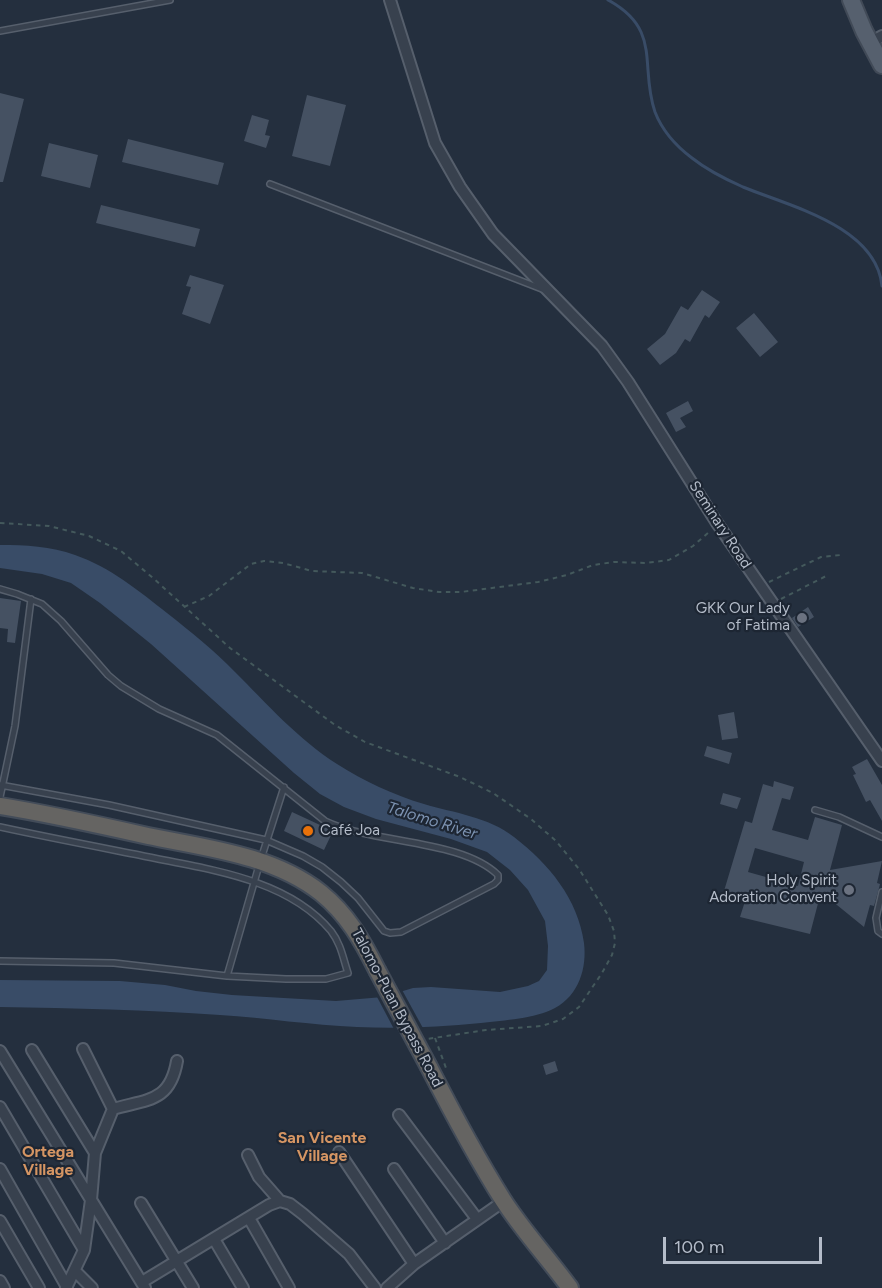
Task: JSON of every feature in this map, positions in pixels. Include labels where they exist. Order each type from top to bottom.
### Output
[{"type":"highway","name":"Talomo-Puan Bypass Road","points":[[0,806],[222,851],[260,862],[303,880],[321,893],[352,924],[377,970],[437,1067],[471,1146],[504,1201],[570,1288]]},
{"type":"main road","points":[[851,0],[876,40],[882,65]]},
{"type":"street","name":"Seminary Road","points":[[390,0],[435,143],[446,163],[493,234],[602,346],[628,382],[717,523],[882,761]]},
{"type":"street","points":[[67,1287],[84,1250],[92,1200],[95,1153],[113,1109],[83,1049]]},
{"type":"street","points":[[32,1050],[95,1153]]},
{"type":"street","points":[[0,1051],[144,1285],[177,1261],[280,1201]]},
{"type":"street","points":[[113,1109],[154,1098],[163,1093],[174,1078],[177,1061]]},
{"type":"street","points":[[0,1107],[84,1250]]},
{"type":"street","points":[[399,1115],[477,1220]]},
{"type":"street","points":[[339,1152],[414,1264]]},
{"type":"street","points":[[248,1155],[259,1177],[280,1201],[290,1204],[349,1254],[375,1288]]},
{"type":"street","points":[[0,1169],[67,1287]]},
{"type":"street","points":[[394,1169],[445,1243]]},
{"type":"street","points":[[387,1288],[414,1264],[504,1201]]},
{"type":"street","points":[[141,1203],[193,1288]]},
{"type":"street","points":[[249,1218],[289,1288]]},
{"type":"street","points":[[0,1221],[39,1288]]},
{"type":"street","points":[[214,1239],[243,1288]]},
{"type":"street","points":[[75,1271],[92,1288]]},
{"type":"street","points":[[0,1281],[4,1288]]},
{"type":"lane","points":[[0,31],[142,3],[170,0]]},
{"type":"lane","points":[[270,184],[551,293]]},
{"type":"lane","points":[[0,589],[31,599],[51,611],[108,675],[122,686],[159,709],[217,735],[320,817],[334,825],[464,855],[485,864],[498,875],[498,880],[401,932],[390,933],[380,927],[341,882],[322,867],[266,840],[109,805],[2,785]]},
{"type":"lane","points":[[0,797],[15,726],[31,599]]},
{"type":"lane","points":[[227,976],[253,882],[284,788]]},
{"type":"lane","points":[[815,810],[839,817],[882,837]]},
{"type":"lane","points":[[0,827],[193,866],[253,882],[286,896],[317,917],[338,941],[348,973],[337,977],[315,979],[227,976],[114,963],[0,961]]},
{"type":"lane","points":[[882,892],[876,918],[878,931],[882,934]]},
{"type":"path","points":[[0,523],[49,526],[89,536],[121,551],[230,648],[335,725],[387,752],[460,777],[493,793],[531,819],[556,841],[597,894],[614,931],[615,944],[612,956],[579,1007],[563,1019],[542,1026],[486,1030],[435,1038],[437,1067]]},
{"type":"path","points":[[184,608],[209,596],[251,564],[264,561],[283,563],[312,571],[362,573],[413,588],[460,592],[538,582],[567,575],[592,565],[669,560],[693,546],[717,523]]},
{"type":"path","points":[[761,586],[821,557],[841,555]]},
{"type":"path","points":[[773,603],[828,575]]},
{"type":"water","name":"Talomo River","points":[[0,545],[57,550],[100,566],[135,588],[202,641],[296,732],[337,764],[390,792],[424,804],[471,816],[494,825],[514,837],[539,859],[560,884],[581,927],[585,952],[584,962],[580,980],[570,996],[555,1008],[529,1017],[404,1028],[340,1026],[165,1012],[0,1007],[0,980],[120,981],[232,995],[336,1001],[383,997],[413,988],[431,987],[500,992],[528,986],[539,981],[547,970],[548,946],[545,921],[528,890],[510,870],[487,852],[451,839],[376,819],[344,807],[320,794],[151,644],[100,603],[71,583],[42,574],[0,568]]},
{"type":"pier","points":[[401,988],[424,1030],[395,1031],[376,995]]},
{"type":"building","points":[[0,93],[24,99],[3,182],[0,182]]},
{"type":"building","points":[[307,95],[346,105],[330,166],[292,156]]},
{"type":"building","points":[[252,115],[269,120],[265,135],[270,136],[266,148],[244,141]]},
{"type":"building","points":[[128,139],[224,163],[218,185],[122,162]]},
{"type":"building","points":[[49,143],[98,155],[90,188],[41,176]]},
{"type":"building","points":[[101,205],[200,229],[195,247],[96,223]]},
{"type":"building","points":[[190,275],[224,285],[210,324],[182,314],[191,287],[186,286]]},
{"type":"building","points":[[702,290],[720,302],[709,318],[705,315],[690,342],[685,339],[676,353],[660,365],[647,349],[665,334],[681,306],[688,310]]},
{"type":"building","points":[[754,313],[778,342],[760,357],[736,328]]},
{"type":"building","points":[[688,401],[693,411],[680,418],[686,427],[676,432],[666,413]]},
{"type":"building","points":[[0,598],[21,601],[15,643],[7,642],[8,629],[0,628]]},
{"type":"building","name":"GKK Our Lady of Fatima","points":[[808,607],[814,617],[798,627],[792,618]]},
{"type":"building","points":[[734,712],[738,738],[722,740],[718,715]]},
{"type":"building","points":[[707,746],[732,753],[729,764],[704,756]]},
{"type":"building","points":[[867,759],[882,785],[882,821],[870,800],[866,802],[853,775],[856,774],[852,767]]},
{"type":"building","points":[[774,781],[794,787],[790,800],[782,798],[772,830],[808,840],[815,817],[842,825],[830,870],[882,861],[877,883],[880,884],[879,888],[874,906],[870,905],[864,927],[821,892],[810,934],[740,917],[746,898],[724,891],[745,821],[752,823],[763,784],[773,787]],"holes":[[[755,848],[804,862],[798,886],[748,872]]]},
{"type":"building","points":[[723,793],[741,798],[737,809],[720,804]]},
{"type":"building","points":[[292,812],[333,831],[324,850],[284,831]]},
{"type":"building","points":[[555,1061],[558,1071],[546,1075],[543,1065]]},
{"type":"waterway","points":[[608,0],[625,12],[643,36],[655,112],[661,125],[675,143],[698,162],[723,177],[806,211],[848,233],[864,248],[876,265],[882,286]]},
{"type":"place","name":"GKK Our Lady of Fatima","points":[[802,618]]},
{"type":"place","name":"Café Joa","points":[[308,831]]},
{"type":"place","name":"Holy Spirit Adoration Convent","points":[[849,890]]},
{"type":"district","name":"San Vicente Village","points":[[322,1147]]},
{"type":"district","name":"Ortega Village","points":[[48,1161]]}]
